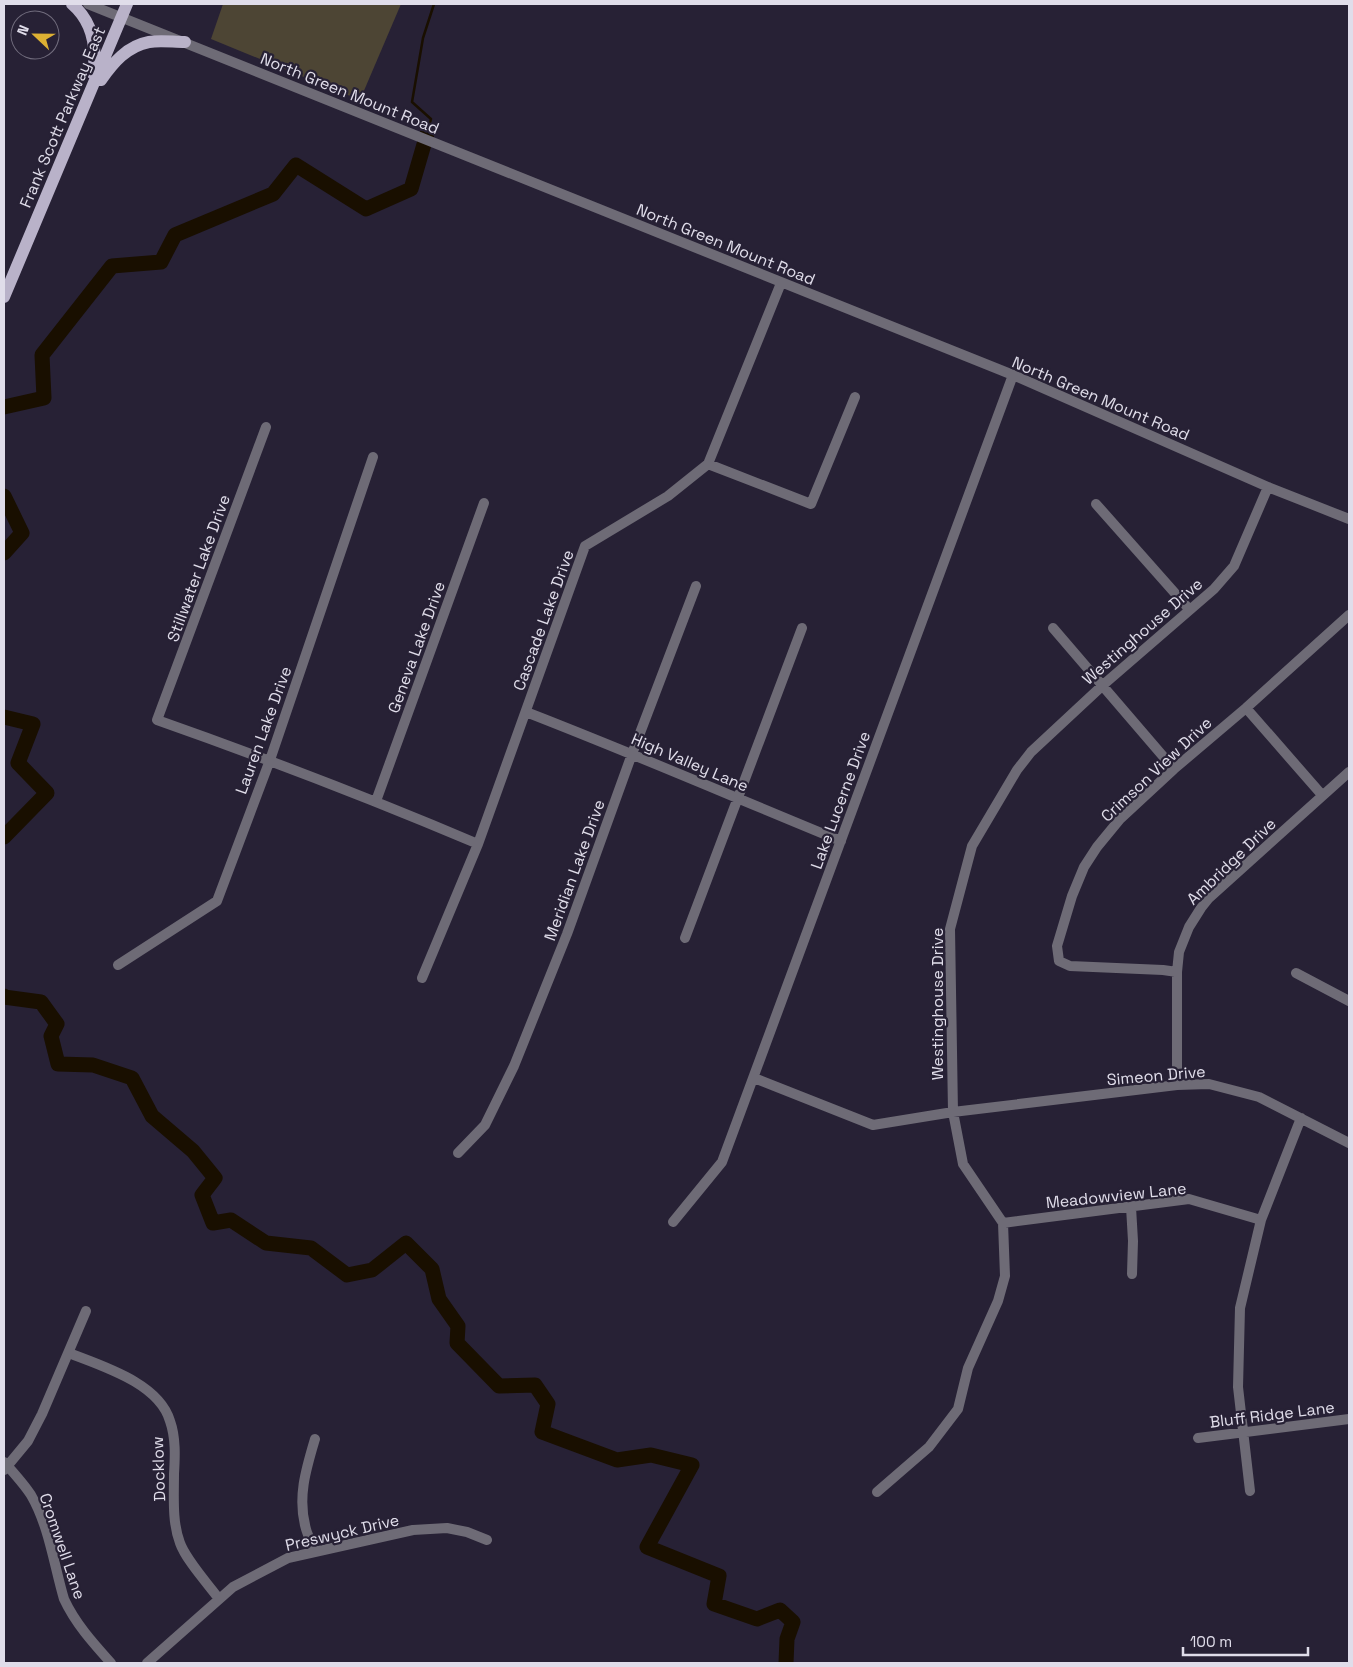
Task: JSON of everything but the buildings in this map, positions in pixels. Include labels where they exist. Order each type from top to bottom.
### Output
[{"type":"main road","points":[[72,4],[87,22],[94,42],[95,58],[89,96]]},
{"type":"main road","name":"Frank Scott Parkway East","points":[[4,297],[127,4]]},
{"type":"main road","points":[[89,96],[112,65],[130,49],[149,42],[185,42]]},
{"type":"street","name":"North Green Mount Road","points":[[88,4],[1013,376],[1268,487],[1349,519]]},
{"type":"street","name":"Cascade Lake Drive","points":[[422,978],[478,844],[585,546],[668,496],[708,464],[781,283]]},
{"type":"street","name":"Lake Lucerne Drive","points":[[673,1222],[722,1162],[1013,376]]},
{"type":"street","points":[[708,464],[810,504],[855,397]]},
{"type":"street","name":"Stillwater Lake Drive","points":[[266,427],[157,720],[270,760]]},
{"type":"street","name":"Lauren Lake Drive","points":[[118,965],[217,901],[270,760],[373,457]]},
{"type":"street","name":"Westinghouse Drive","points":[[1003,1223],[963,1164],[953,1112],[950,929],[972,846],[1017,770],[1032,752],[1103,685],[1214,589],[1234,566],[1268,487]]},
{"type":"street","name":"Geneva Lake Drive","points":[[376,801],[484,503]]},
{"type":"street","points":[[1096,504],[1189,609]]},
{"type":"street","name":"Meridian Lake Drive","points":[[458,1153],[485,1125],[514,1066],[567,934],[632,754],[696,586]]},
{"type":"street","name":"Crimson View Drive","points":[[1177,972],[1070,966],[1059,960],[1058,946],[1072,896],[1084,867],[1097,847],[1120,819],[1349,614]]},
{"type":"street","points":[[685,938],[802,628]]},
{"type":"street","points":[[1053,628],[1174,769]]},
{"type":"street","points":[[1246,708],[1322,795]]},
{"type":"street","name":"High Valley Lane","points":[[526,712],[841,841]]},
{"type":"street","points":[[270,760],[404,812],[478,844]]},
{"type":"street","name":"Ambridge Drive","points":[[1177,1086],[1177,972],[1182,943],[1188,927],[1201,908],[1349,772]]},
{"type":"street","points":[[1296,973],[1349,1001]]},
{"type":"street","name":"Simeon Drive","points":[[754,1078],[873,1125],[953,1112],[1209,1084],[1259,1096],[1349,1143]]},
{"type":"street","points":[[1250,1491],[1238,1388],[1240,1308],[1261,1220],[1301,1118]]},
{"type":"street","name":"Meadowview Lane","points":[[1003,1223],[1189,1199],[1261,1220]]},
{"type":"street","points":[[1131,1207],[1132,1274]]},
{"type":"street","points":[[877,1492],[929,1446],[958,1409],[968,1368],[998,1301],[1005,1276],[1003,1223]]},
{"type":"street","points":[[5,1466],[28,1441],[42,1414],[86,1311]]},
{"type":"street","name":"Docklow","points":[[69,1353],[121,1374],[148,1390],[161,1404],[170,1420],[175,1448],[174,1497],[176,1528],[180,1544],[219,1599]]},
{"type":"street","name":"Bluff Ridge Lane","points":[[1198,1438],[1349,1419]]},
{"type":"street","points":[[314,1551],[306,1528],[302,1498],[305,1470],[315,1439]]},
{"type":"street","name":"Cromwell Lane","points":[[5,1466],[27,1490],[35,1503],[68,1608],[92,1642],[111,1663]]},
{"type":"street","name":"Preswyck Drive","points":[[147,1663],[233,1587],[288,1558],[413,1530],[447,1528],[467,1532],[486,1540]]},
{"type":"shaded area","points":[[223,4],[401,4],[360,100],[211,39]]},
{"type":"waterway","points":[[427,134],[431,119],[412,102],[423,38],[434,4]]},
{"type":"waterway","points":[[4,407],[44,398],[42,355],[112,266],[161,262],[175,235],[273,194],[296,165],[366,209],[411,189],[427,134]]},
{"type":"waterway","points":[[4,496],[22,533],[4,553]]},
{"type":"waterway","points":[[4,717],[33,724],[18,763],[47,793],[4,837]]},
{"type":"waterway","points":[[4,996],[41,1002],[57,1024],[51,1036],[58,1064],[93,1065],[132,1078],[152,1116],[193,1151],[215,1178],[202,1195],[213,1223],[231,1220],[266,1243],[311,1248],[347,1275],[372,1270],[406,1243],[432,1269],[439,1299],[458,1326],[457,1343],[499,1386],[535,1385],[548,1404],[542,1432],[617,1460],[651,1455],[692,1465],[647,1547],[719,1576],[714,1604],[757,1619],[780,1610],[793,1622],[787,1639],[786,1663]]}]
